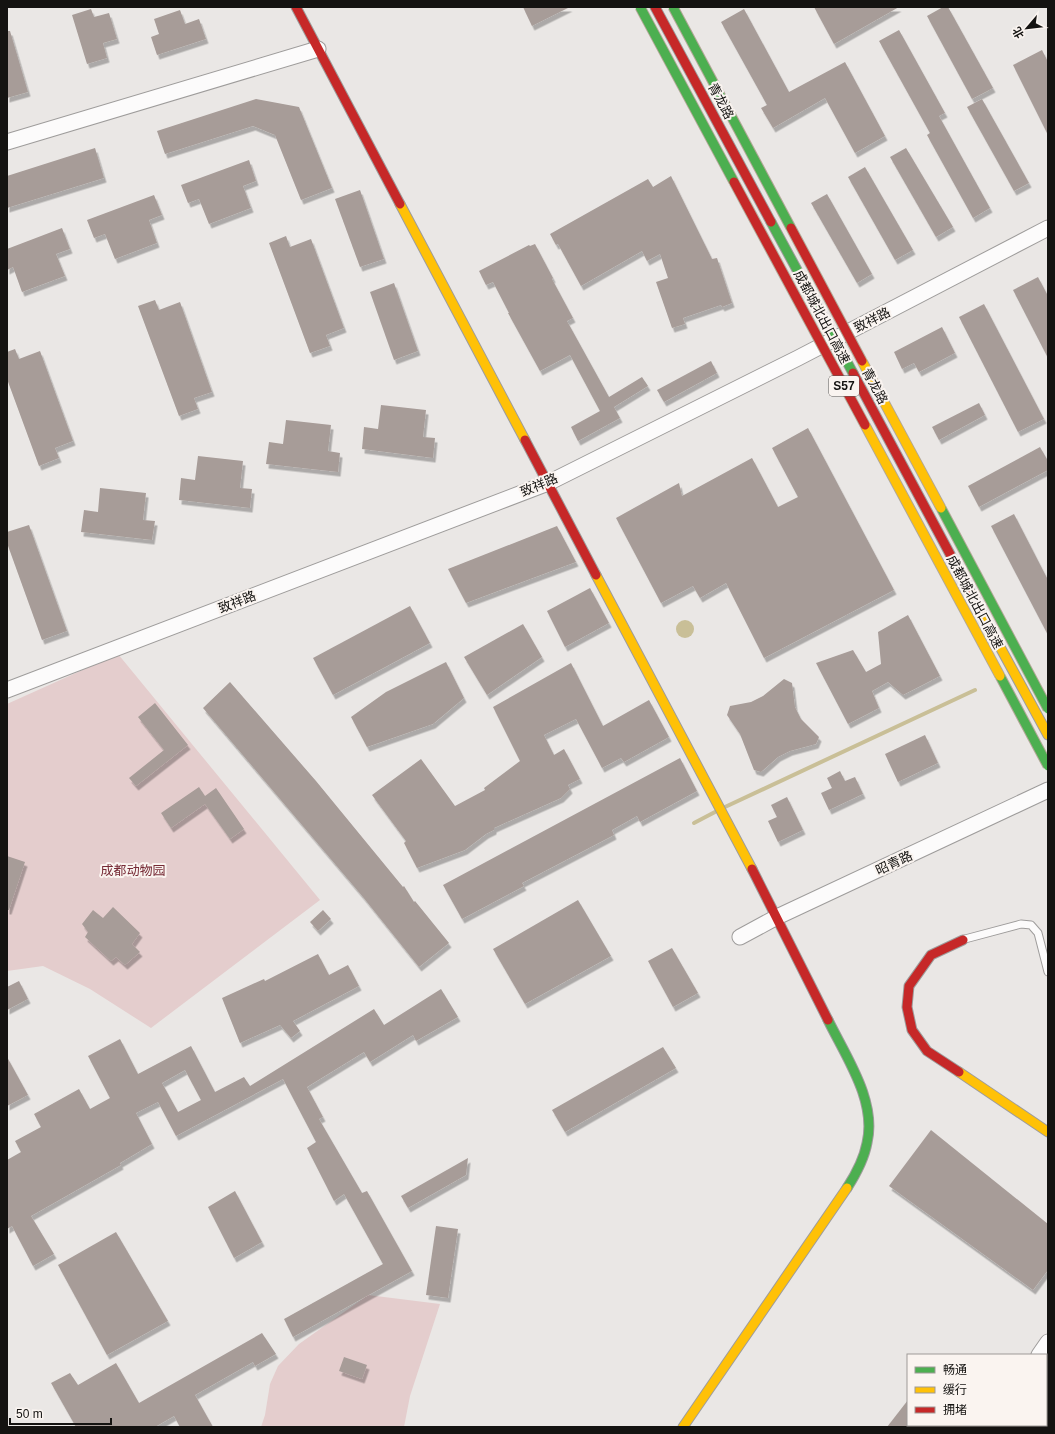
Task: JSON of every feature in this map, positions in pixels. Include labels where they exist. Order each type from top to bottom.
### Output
[{"type":"main road","points":[[296,7],[777,917],[862,1088],[868,1113],[869,1139],[862,1163],[848,1187],[683,1427]]},
{"type":"main road","name":"成都城北出口高速","points":[[640,7],[1048,766]]},
{"type":"main road","name":"青龙路","points":[[655,7],[1048,735]]},
{"type":"main road","name":"成都城北出口高速","points":[[673,7],[1048,709]]},
{"type":"main road","points":[[962,940],[931,955],[909,986],[907,1007],[912,1030],[927,1051],[1048,1132]]},
{"type":"street","points":[[7,142],[318,48]]},
{"type":"street","name":"致祥路","points":[[7,690],[548,483],[835,339],[1048,228]]},
{"type":"street","name":"昭青路","points":[[740,937],[777,917],[1048,790]]},
{"type":"street","points":[[1040,1354],[1048,1342]]},
{"type":"lane","points":[[962,940],[1021,924],[1031,925],[1038,933],[1048,972]]},
{"type":"green space","name":"成都动物园","points":[[118,654],[320,900],[151,1028],[90,989],[43,966],[7,971],[7,704]]},
{"type":"green space","points":[[368,1295],[440,1304],[410,1396],[404,1427],[261,1427],[265,1415],[270,1384],[278,1366],[299,1344]]},
{"type":"shaded area","points":[[685,620],[691,623],[694,629],[691,635],[685,638],[679,635],[676,629],[679,623]]},
{"type":"building","points":[[523,7],[570,7],[532,26]]},
{"type":"building","points":[[814,7],[899,7],[834,44]]},
{"type":"building","points":[[943,7],[948,7],[993,88],[972,99],[927,16]]},
{"type":"building","points":[[91,9],[94,17],[109,13],[117,39],[103,43],[107,58],[87,64],[72,15]]},
{"type":"building","points":[[744,9],[789,92],[845,62],[885,136],[855,153],[825,98],[773,128],[761,108],[767,105],[721,22]]},
{"type":"building","points":[[180,10],[185,24],[199,19],[206,39],[157,55],[151,37],[159,34],[154,19]]},
{"type":"building","points":[[899,30],[945,113],[939,116],[990,208],[973,218],[927,135],[930,133],[879,41]]},
{"type":"building","points":[[7,31],[10,31],[28,92],[7,98]]},
{"type":"building","points":[[1042,50],[1048,62],[1048,135],[1013,65]]},
{"type":"building","points":[[256,99],[299,107],[332,188],[301,200],[275,135],[253,126],[165,154],[157,131]]},
{"type":"building","points":[[982,99],[1029,183],[1014,191],[967,107]]},
{"type":"building","points":[[95,148],[104,178],[7,208],[7,176]]},
{"type":"building","points":[[906,148],[953,227],[936,237],[890,157]]},
{"type":"building","points":[[249,160],[256,181],[243,186],[251,208],[209,224],[199,199],[188,203],[181,185]]},
{"type":"building","points":[[865,167],[913,250],[895,260],[848,177]]},
{"type":"building","points":[[671,176],[712,259],[717,258],[732,303],[722,307],[721,305],[683,318],[685,324],[672,328],[656,282],[668,278],[660,254],[647,261],[642,251],[581,286],[558,244],[556,245],[550,234],[648,179],[653,187]]},
{"type":"building","points":[[360,190],[384,259],[360,267],[335,199]]},
{"type":"building","points":[[827,194],[872,274],[857,283],[811,203]]},
{"type":"building","points":[[154,195],[162,215],[149,220],[157,243],[115,259],[105,234],[94,238],[87,220]]},
{"type":"building","points":[[62,228],[70,249],[56,254],[65,276],[22,292],[13,267],[7,270],[7,249]]},
{"type":"building","points":[[286,236],[290,247],[311,239],[344,328],[326,335],[330,346],[310,353],[269,243]]},
{"type":"building","points":[[535,244],[573,318],[567,321],[609,397],[642,377],[648,386],[614,407],[620,418],[578,441],[571,427],[600,411],[570,355],[540,371],[508,313],[493,282],[486,285],[479,271],[529,245]]},
{"type":"building","points":[[1038,277],[1048,296],[1048,358],[1013,290]]},
{"type":"building","points":[[394,283],[418,351],[394,360],[370,292]]},
{"type":"building","points":[[155,300],[159,310],[180,302],[212,392],[194,398],[198,409],[179,416],[138,306]]},
{"type":"building","points":[[984,304],[1044,419],[1018,432],[959,317]]},
{"type":"building","points":[[942,327],[955,353],[919,372],[914,363],[902,369],[894,352]]},
{"type":"building","points":[[15,349],[19,359],[40,351],[73,441],[55,448],[59,458],[39,466],[7,379],[7,352]]},
{"type":"building","points":[[711,361],[717,373],[664,402],[657,390]]},
{"type":"building","points":[[979,403],[985,415],[939,440],[932,427]]},
{"type":"building","points":[[381,405],[426,410],[423,437],[435,438],[433,458],[362,449],[364,427],[378,429]]},
{"type":"building","points":[[286,420],[331,425],[328,451],[340,453],[338,472],[266,464],[269,442],[283,444]]},
{"type":"building","points":[[808,428],[894,590],[764,658],[726,583],[700,598],[693,586],[661,603],[616,518],[679,483],[682,496],[752,458],[778,507],[798,497],[772,448]]},
{"type":"building","points":[[1040,447],[1048,461],[1048,470],[979,507],[968,486]]},
{"type":"building","points":[[198,456],[243,461],[240,488],[252,489],[250,508],[179,500],[181,478],[195,480]]},
{"type":"building","points":[[100,488],[146,493],[143,520],[155,521],[152,540],[81,532],[84,510],[98,512]]},
{"type":"building","points":[[1014,514],[1048,580],[1048,635],[991,526]]},
{"type":"building","points":[[29,525],[67,631],[42,640],[7,543],[7,532]]},
{"type":"building","points":[[557,526],[576,562],[466,603],[448,569]]},
{"type":"building","points":[[590,588],[609,623],[565,647],[547,611]]},
{"type":"building","points":[[410,606],[430,643],[333,695],[313,658]]},
{"type":"building","points":[[908,615],[940,676],[903,695],[888,682],[872,691],[879,708],[848,724],[816,663],[853,650],[866,672],[881,664],[878,632]]},
{"type":"building","points":[[523,624],[542,657],[487,695],[464,657]]},
{"type":"building","points":[[446,662],[464,698],[433,724],[367,747],[351,717],[386,692]]},
{"type":"building","points":[[571,663],[603,726],[649,700],[669,737],[624,762],[621,758],[602,768],[576,719],[544,735],[554,755],[564,749],[580,779],[568,785],[570,789],[561,798],[494,828],[494,830],[486,834],[465,850],[417,868],[404,843],[406,841],[372,795],[421,759],[455,806],[485,790],[484,788],[520,761],[493,707]]},
{"type":"building","points":[[784,679],[792,683],[795,707],[801,719],[819,737],[816,744],[790,751],[778,757],[761,772],[754,770],[740,734],[727,715],[730,706],[751,702],[763,696]]},
{"type":"building","points":[[230,682],[316,781],[403,887],[404,886],[414,902],[415,901],[449,943],[419,967],[363,897],[203,708]]},
{"type":"building","points":[[155,703],[188,745],[136,786],[129,778],[164,750],[138,717]]},
{"type":"building","points":[[925,735],[938,763],[898,782],[885,754]]},
{"type":"building","points":[[680,758],[697,791],[640,822],[637,816],[612,830],[614,835],[522,883],[524,886],[462,919],[443,885]]},
{"type":"building","points":[[840,771],[845,781],[855,777],[863,794],[829,810],[821,793],[832,788],[827,778]]},
{"type":"building","points":[[199,787],[205,796],[216,788],[244,829],[230,839],[205,804],[171,828],[161,813]]},
{"type":"building","points":[[787,797],[803,830],[778,842],[768,821],[777,817],[771,805]]},
{"type":"building","points":[[7,856],[25,862],[9,910],[7,910]]},
{"type":"building","points":[[578,900],[611,956],[525,1004],[493,949]]},
{"type":"building","points":[[113,907],[140,933],[132,944],[140,952],[125,965],[116,957],[111,961],[85,937],[88,932],[82,924],[93,910],[103,918]]},
{"type":"building","points":[[323,910],[331,919],[318,931],[310,922]]},
{"type":"building","points":[[672,948],[698,993],[673,1007],[648,961]]},
{"type":"building","points":[[318,954],[329,975],[348,965],[359,986],[293,1021],[300,1031],[291,1038],[280,1025],[240,1043],[222,998],[264,979],[265,981]]},
{"type":"building","points":[[19,981],[28,999],[7,1010],[7,987]]},
{"type":"building","points":[[441,989],[458,1017],[416,1041],[413,1035],[370,1062],[364,1052],[307,1087],[323,1117],[319,1119],[362,1193],[367,1191],[412,1271],[293,1337],[284,1319],[383,1264],[344,1194],[334,1201],[307,1148],[316,1142],[283,1079],[176,1136],[158,1102],[136,1113],[152,1144],[120,1163],[121,1165],[31,1216],[54,1254],[33,1266],[12,1226],[7,1229],[7,1160],[21,1152],[15,1141],[41,1127],[34,1114],[79,1089],[90,1109],[110,1098],[88,1056],[120,1039],[138,1074],[191,1046],[215,1092],[244,1077],[250,1086],[374,1009],[384,1025]],"holes":[[[185,1070],[201,1100],[178,1112],[162,1083]]]},
{"type":"building","points":[[663,1047],[676,1068],[565,1132],[552,1110]]},
{"type":"building","points":[[7,1057],[28,1095],[7,1106]]},
{"type":"building","points":[[931,1130],[1048,1224],[1048,1270],[1033,1290],[889,1186]]},
{"type":"building","points":[[468,1158],[466,1175],[408,1208],[401,1196]]},
{"type":"building","points":[[235,1191],[262,1242],[234,1258],[208,1207]]},
{"type":"building","points":[[436,1226],[458,1229],[448,1298],[426,1295]]},
{"type":"building","points":[[116,1232],[168,1321],[107,1355],[58,1265]]},
{"type":"building","points":[[262,1333],[276,1354],[255,1366],[253,1362],[195,1395],[213,1427],[180,1427],[174,1416],[155,1427],[76,1427],[51,1383],[70,1373],[78,1385],[116,1363],[139,1403]]},
{"type":"building","points":[[344,1357],[367,1365],[362,1379],[339,1371]]},
{"type":"building","points":[[907,1401],[908,1427],[887,1427]]},
{"type":"waterway","points":[[725,807],[975,690]]},
{"type":"waterway","points":[[694,823],[715,812]]},
{"type":"traffic: fast","points":[[640,7],[734,182]]},
{"type":"traffic: fast","points":[[673,7],[791,228]]},
{"type":"traffic: fast","points":[[771,222],[853,373]]},
{"type":"traffic: fast","points":[[941,508],[1048,709]]},
{"type":"traffic: fast","points":[[1000,676],[1048,766]]},
{"type":"traffic: fast","points":[[828,1020],[851,1064],[864,1095],[868,1111],[869,1127],[866,1149],[854,1177],[847,1188]]},
{"type":"traffic: slow","points":[[400,204],[525,440]]},
{"type":"traffic: slow","points":[[862,361],[941,508]]},
{"type":"traffic: slow","points":[[865,425],[1000,676]]},
{"type":"traffic: slow","points":[[596,575],[752,869]]},
{"type":"traffic: slow","points":[[981,612],[1048,735]]},
{"type":"traffic: slow","points":[[959,1072],[1048,1132]]},
{"type":"traffic: slow","points":[[683,1427],[847,1188]]},
{"type":"traffic: jam","points":[[296,7],[400,204]]},
{"type":"traffic: jam","points":[[655,7],[771,222]]},
{"type":"traffic: jam","points":[[734,182],[865,425]]},
{"type":"traffic: jam","points":[[791,228],[862,361]]},
{"type":"traffic: jam","points":[[853,373],[981,612]]},
{"type":"traffic: jam","points":[[525,440],[596,575]]},
{"type":"traffic: jam","points":[[752,869],[828,1020]]},
{"type":"traffic: jam","points":[[959,1072],[927,1051],[912,1030],[907,1007],[909,986],[931,955],[963,940]]}]
